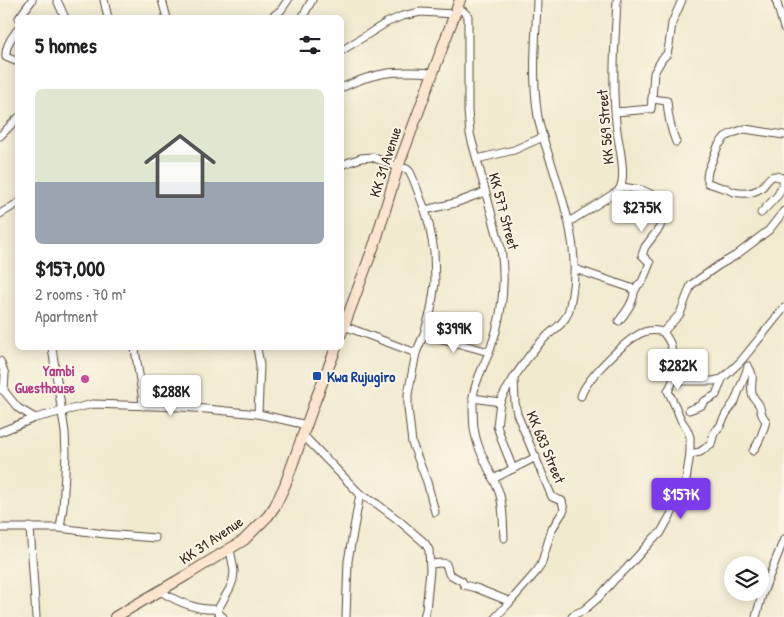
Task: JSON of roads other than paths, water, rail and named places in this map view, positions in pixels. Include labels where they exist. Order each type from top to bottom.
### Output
[{"type":"main road","name":"KK 31 Avenue","points":[[344,327],[376,240],[398,167],[456,7]]},
{"type":"main road","name":"KK 31 Avenue","points":[[115,617],[244,540],[261,524],[275,506],[285,486],[335,350]]},
{"type":"street","points":[[21,15],[32,0]]},
{"type":"street","points":[[57,0],[64,15]]},
{"type":"street","points":[[104,0],[107,15]]},
{"type":"street","points":[[162,0],[166,15]]},
{"type":"street","points":[[275,15],[288,0]]},
{"type":"street","points":[[304,15],[312,0]]},
{"type":"street","points":[[513,469],[497,426],[500,402],[506,389],[539,343],[566,318],[569,311],[575,269],[569,222],[537,111],[534,82],[537,0]]},
{"type":"street","name":"KK 569 Street","points":[[617,0],[614,87],[623,174],[622,187]]},
{"type":"street","points":[[616,112],[652,108],[654,73],[667,54],[672,23],[682,0]]},
{"type":"street","points":[[776,0],[784,28]]},
{"type":"street","points":[[344,49],[386,23],[402,16],[456,7]]},
{"type":"street","name":"KK 577 Street","points":[[456,7],[468,16],[468,111],[470,134],[490,205],[503,263],[501,309],[489,352],[479,373],[474,398],[474,429],[499,493],[502,504],[504,538]]},
{"type":"street","points":[[15,32],[5,51],[6,57],[15,61]]},
{"type":"street","points":[[344,87],[376,74],[409,71],[432,73]]},
{"type":"street","points":[[652,98],[667,101],[672,133],[676,142]]},
{"type":"street","points":[[0,136],[15,121]]},
{"type":"street","points":[[761,213],[778,195],[784,180],[780,177],[772,177],[753,192],[735,193],[707,180],[708,171],[718,146],[725,137],[733,133],[745,129],[784,135]]},
{"type":"street","points":[[477,159],[514,150],[543,137]]},
{"type":"street","points":[[344,164],[361,158],[372,158],[407,169],[410,172],[429,224],[434,251],[435,283],[431,310],[416,352],[408,394],[408,408],[412,443],[427,482],[435,512]]},
{"type":"street","points":[[569,222],[622,187],[642,190],[655,196],[660,205],[662,214],[660,227],[645,247],[642,255],[650,263],[642,282],[634,292],[633,299],[618,321]]},
{"type":"street","points":[[425,210],[455,203],[486,192]]},
{"type":"street","points":[[0,214],[15,205]]},
{"type":"street","points":[[663,332],[680,314],[691,285],[735,256],[769,230],[784,211]]},
{"type":"street","points":[[575,269],[634,289],[634,292]]},
{"type":"street","points":[[689,410],[702,405],[703,402],[716,395],[722,379],[741,361],[784,308]]},
{"type":"street","points":[[344,330],[416,352]]},
{"type":"street","points":[[572,617],[584,610],[599,597],[660,534],[685,487],[690,454],[690,437],[668,391],[675,377],[671,360],[671,343],[663,332],[652,330],[639,334],[609,358],[589,382],[581,396]]},
{"type":"street","points":[[424,334],[489,352]]},
{"type":"street","points":[[52,350],[63,412],[66,454],[60,528]]},
{"type":"street","points":[[136,350],[142,385],[143,406]]},
{"type":"street","points":[[257,350],[260,365],[258,414]]},
{"type":"street","points":[[0,361],[5,374],[2,390],[18,408],[35,418]]},
{"type":"street","points":[[741,361],[753,375],[753,399],[759,404],[761,416],[766,421],[760,442],[753,451]]},
{"type":"street","points":[[690,454],[700,452],[711,444],[714,433],[735,401],[748,367]]},
{"type":"street","points":[[675,377],[679,380],[713,381],[722,379]]},
{"type":"street","name":"KK 683 Street","points":[[496,617],[532,578],[541,565],[552,529],[564,510],[562,502],[552,496],[517,414],[514,378]]},
{"type":"street","points":[[474,398],[500,402]]},
{"type":"street","points":[[0,432],[35,418],[92,404],[198,408],[258,414],[305,430],[360,494],[397,518],[425,543],[429,550],[430,564],[424,617]]},
{"type":"street","points":[[493,479],[536,457]]},
{"type":"street","points":[[346,617],[348,561],[360,494]]},
{"type":"street","points":[[0,528],[60,528],[155,538]]},
{"type":"street","points":[[30,528],[36,617]]},
{"type":"street","points":[[756,617],[762,595],[784,539]]},
{"type":"street","points":[[218,609],[233,580],[234,571],[230,548]]},
{"type":"street","points":[[430,564],[446,564],[450,574],[462,581],[464,585],[476,588],[509,603]]},
{"type":"street","points":[[160,591],[199,608],[218,609]]},
{"type":"street","points":[[218,609],[218,612],[223,617]]},
{"type":"place","name":"Kwa Rujugiro","points":[[317,376]]},
{"type":"place","name":"Yambi Guesthouse","points":[[85,379]]}]
